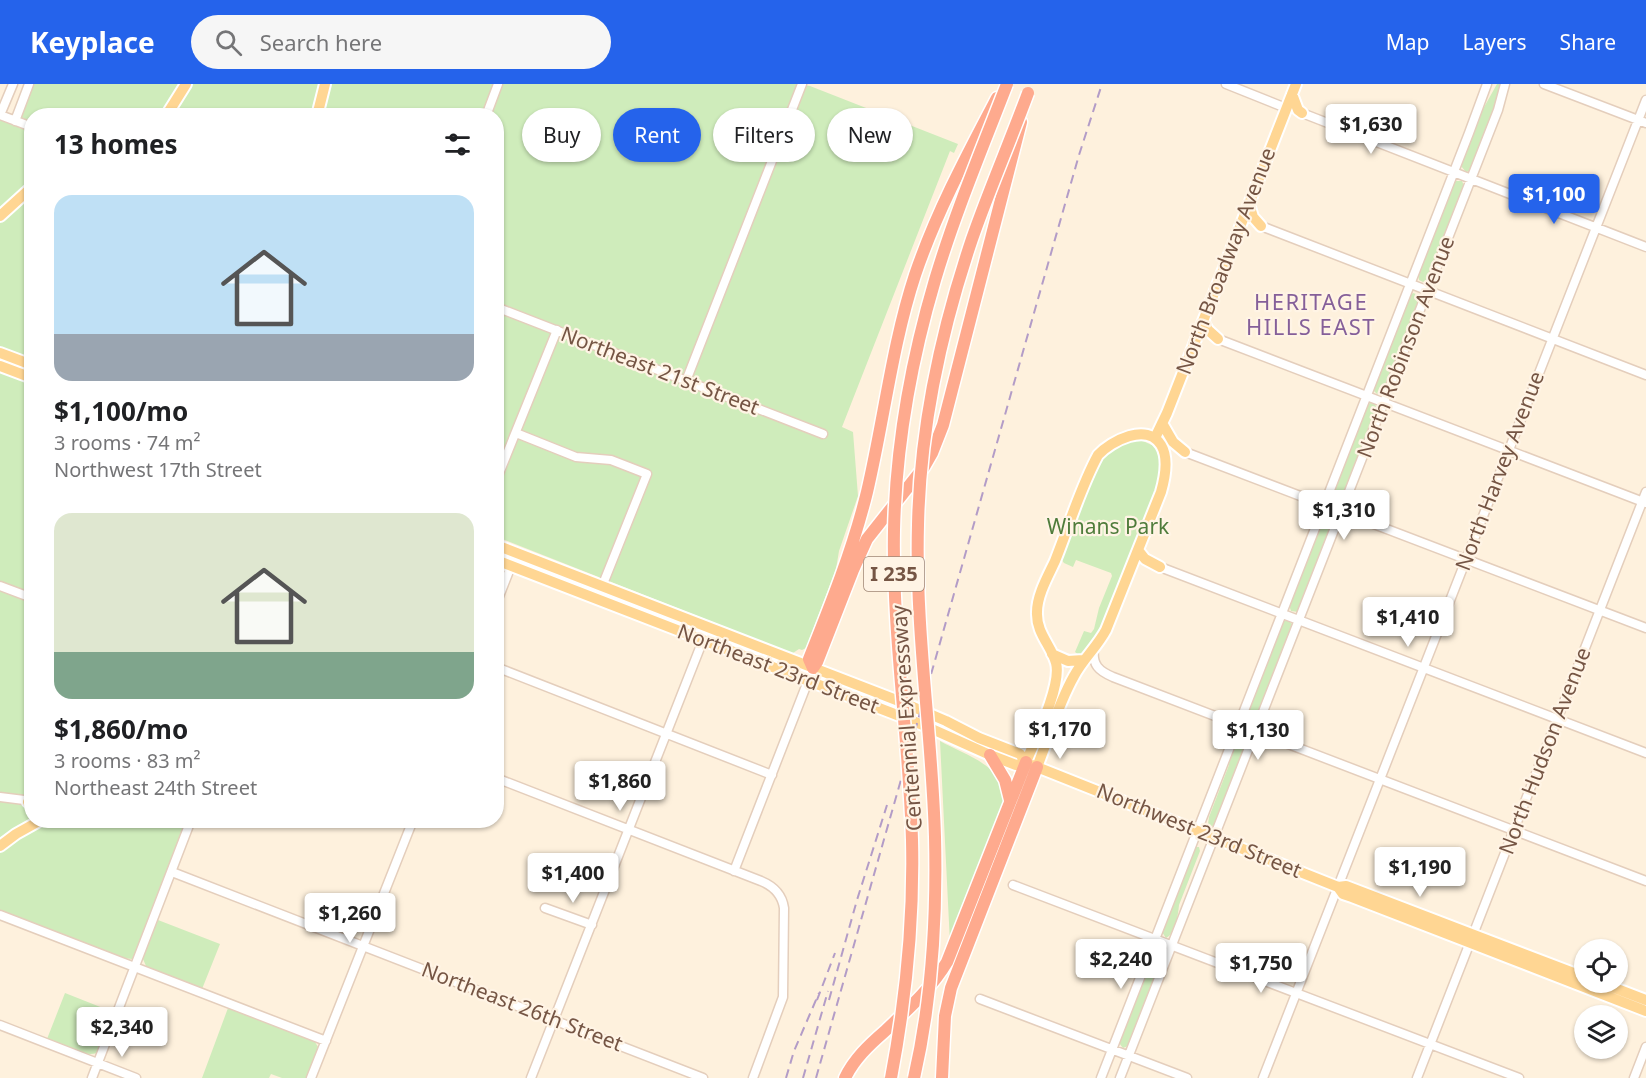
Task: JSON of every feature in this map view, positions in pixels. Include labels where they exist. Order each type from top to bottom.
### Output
[{"type":"highway","points":[[813,668],[809,659],[846,563],[867,492],[898,337],[918,267],[964,161],[1006,84]]},
{"type":"highway","name":"Centennial Expressway","points":[[891,1078],[907,982],[912,886],[911,828],[895,618],[894,528],[900,454],[915,357],[935,279],[1006,84]]},
{"type":"highway","points":[[813,668],[864,545],[932,453],[944,424],[1030,89]]},
{"type":"highway","name":"Centennial Expressway","points":[[914,1078],[928,992],[935,886],[934,824],[918,595],[918,524],[923,457],[935,379],[955,293],[973,238],[1030,89]]},
{"type":"highway","points":[[990,755],[1005,780],[1010,801]]},
{"type":"highway","points":[[845,1078],[864,1051],[915,1002],[941,972],[954,947],[1010,801],[1032,765]]},
{"type":"highway","points":[[942,1078],[945,1016],[955,975],[1032,765]]},
{"type":"main road","points":[[171,108],[187,84]]},
{"type":"main road","points":[[180,108],[187,84]]},
{"type":"main road","points":[[319,108],[325,84]]},
{"type":"main road","points":[[1294,89],[1297,108],[1302,113]]},
{"type":"main road","name":"North Broadway Avenue","points":[[1155,438],[1294,89]]},
{"type":"main road","points":[[0,216],[24,193]]},
{"type":"main road","points":[[0,207],[12,203]]},
{"type":"main road","points":[[1249,204],[1253,217],[1261,226]]},
{"type":"main road","points":[[1203,321],[1208,330],[1218,339]]},
{"type":"main road","points":[[0,353],[24,362]]},
{"type":"main road","points":[[0,366],[24,375]]},
{"type":"main road","points":[[1162,423],[1173,442],[1185,452]]},
{"type":"main road","points":[[1134,435],[1155,438],[1164,451],[1164,480],[1138,550],[1106,630],[1094,649],[1083,660],[1032,765],[1056,686],[1056,663],[1038,625],[1039,601],[1098,455],[1111,443],[1134,435]]},
{"type":"main road","name":"Northeast 23rd Street","points":[[504,548],[946,721],[979,738],[1020,754],[1032,765]]},
{"type":"main road","points":[[1138,550],[1145,559],[1160,567]]},
{"type":"main road","name":"Northeast 23rd Street","points":[[504,563],[923,725],[1016,765],[1032,765]]},
{"type":"main road","points":[[1052,654],[1068,661],[1083,660]]},
{"type":"main road","points":[[808,681],[813,668]]},
{"type":"main road","name":"Northwest 23rd Street","points":[[1032,765],[1338,887],[1346,886],[1646,1011]]},
{"type":"main road","points":[[0,846],[27,828]]},
{"type":"main road","name":"Northwest 23rd Street","points":[[1471,939],[1574,973]]},
{"type":"main road","points":[[1628,993],[1646,1000]]},
{"type":"street","points":[[13,84],[0,115],[24,124]]},
{"type":"street","points":[[15,121],[29,84]]},
{"type":"street","points":[[489,108],[498,84]]},
{"type":"street","points":[[686,381],[801,84]]},
{"type":"street","points":[[1226,84],[1286,108]]},
{"type":"street","points":[[1480,105],[1487,84]]},
{"type":"street","points":[[1480,105],[1493,84]]},
{"type":"street","name":"North Robinson Avenue","points":[[1120,1078],[1498,110],[1505,84]]},
{"type":"street","points":[[1544,84],[1642,121]]},
{"type":"street","name":"North Harvey Avenue","points":[[1263,1078],[1595,227],[1642,121],[1646,100]]},
{"type":"street","name":"North Robinson Avenue","points":[[1101,1078],[1480,105]]},
{"type":"street","points":[[1302,113],[1646,247]]},
{"type":"street","points":[[1261,226],[1646,375]]},
{"type":"street","name":"Northeast 21st Street","points":[[504,310],[823,434]]},
{"type":"street","points":[[504,462],[557,330]]},
{"type":"street","points":[[1218,339],[1644,502]]},
{"type":"street","points":[[516,433],[576,457],[611,460],[647,474],[597,599]]},
{"type":"street","points":[[1185,452],[1646,628]]},
{"type":"street","name":"North Hudson Avenue","points":[[1417,1078],[1646,492]]},
{"type":"street","points":[[504,584],[511,566]]},
{"type":"street","points":[[1160,567],[1646,753]]},
{"type":"street","points":[[0,586],[24,595]]},
{"type":"street","points":[[531,1078],[703,640]]},
{"type":"street","points":[[1094,649],[1096,667],[1113,677],[1646,880]]},
{"type":"street","points":[[504,670],[772,775]]},
{"type":"street","points":[[734,871],[808,681]]},
{"type":"street","points":[[504,781],[772,886],[784,908],[783,997],[753,1078]]},
{"type":"street","points":[[0,797],[24,801]]},
{"type":"street","points":[[92,1078],[188,828]]},
{"type":"street","points":[[311,1078],[409,828]]},
{"type":"street","name":"Northeast 26th Street","points":[[172,872],[703,1078]]},
{"type":"street","points":[[1013,885],[1518,1078]]},
{"type":"street","points":[[545,908],[592,925]]},
{"type":"street","points":[[0,915],[326,1041]]},
{"type":"street","points":[[980,999],[1187,1078]]},
{"type":"street","points":[[0,1025],[136,1078]]},
{"type":"street","points":[[1634,1078],[1646,1047]]},
{"type":"green space","points":[[33,84],[795,84],[810,86],[866,108],[827,108],[827,162],[913,162],[913,126],[958,144],[954,153],[950,151],[842,427],[853,432],[858,496],[839,551],[836,569],[806,648],[793,653],[789,652],[504,540],[504,108],[24,108],[24,828],[185,828],[132,959],[123,958],[0,911],[0,120],[16,126]]},
{"type":"green space","points":[[1497,84],[1500,84],[1493,114],[1470,171],[1466,172],[1461,166],[1483,109]]},
{"type":"green space","points":[[1456,181],[1462,181],[1464,186],[1428,279],[1423,282],[1419,280],[1418,274]]},
{"type":"green space","points":[[1413,293],[1419,295],[1420,301],[1384,392],[1378,395],[1373,388],[1409,297]]},
{"type":"green space","points":[[1370,403],[1375,404],[1377,410],[1341,503],[1334,502],[1331,499],[1366,406]]},
{"type":"green space","name":"Winans Park","points":[[1133,441],[1143,441],[1156,447],[1160,462],[1159,487],[1106,621],[1093,644],[1079,655],[1075,652],[1084,631],[1091,633],[1094,629],[1099,608],[1112,576],[1111,573],[1076,560],[1073,567],[1061,559],[1098,464],[1113,449]]},
{"type":"green space","points":[[1332,513],[1334,519],[1298,612],[1291,611],[1289,605],[1324,514]]},
{"type":"green space","points":[[1284,621],[1289,621],[1292,627],[1255,722],[1250,724],[1245,719]]},
{"type":"green space","points":[[1239,733],[1247,733],[1248,740],[1215,824],[1211,827],[1208,824],[1209,817],[1229,765],[1230,754]]},
{"type":"green space","points":[[940,741],[972,757],[992,771],[999,779],[1004,802],[950,943]]},
{"type":"green space","points":[[1195,847],[1199,847],[1200,851],[1179,905],[1174,929],[1166,938],[1162,932]]},
{"type":"green space","points":[[158,920],[220,944],[202,989],[146,966],[144,955]]},
{"type":"green space","points":[[1158,947],[1164,949],[1164,953],[1128,1046],[1123,1048],[1119,1043]]},
{"type":"green space","points":[[65,993],[113,1012],[97,1053],[85,1054],[47,1039]]},
{"type":"green space","points":[[228,1008],[315,1042],[318,1047],[307,1078],[282,1078],[271,1074],[269,1078],[202,1078]]},
{"type":"railway","points":[[816,1078],[1079,155],[1102,84]]},
{"type":"railway","points":[[829,1000],[887,805]]},
{"type":"railway","points":[[817,1000],[835,953]]},
{"type":"railway","points":[[803,1078],[828,991]]},
{"type":"railway","points":[[786,1078],[794,1051],[819,993]]},
{"type":"district","name":"HERITAGE HILLS EAST","points":[[1311,314]]}]
